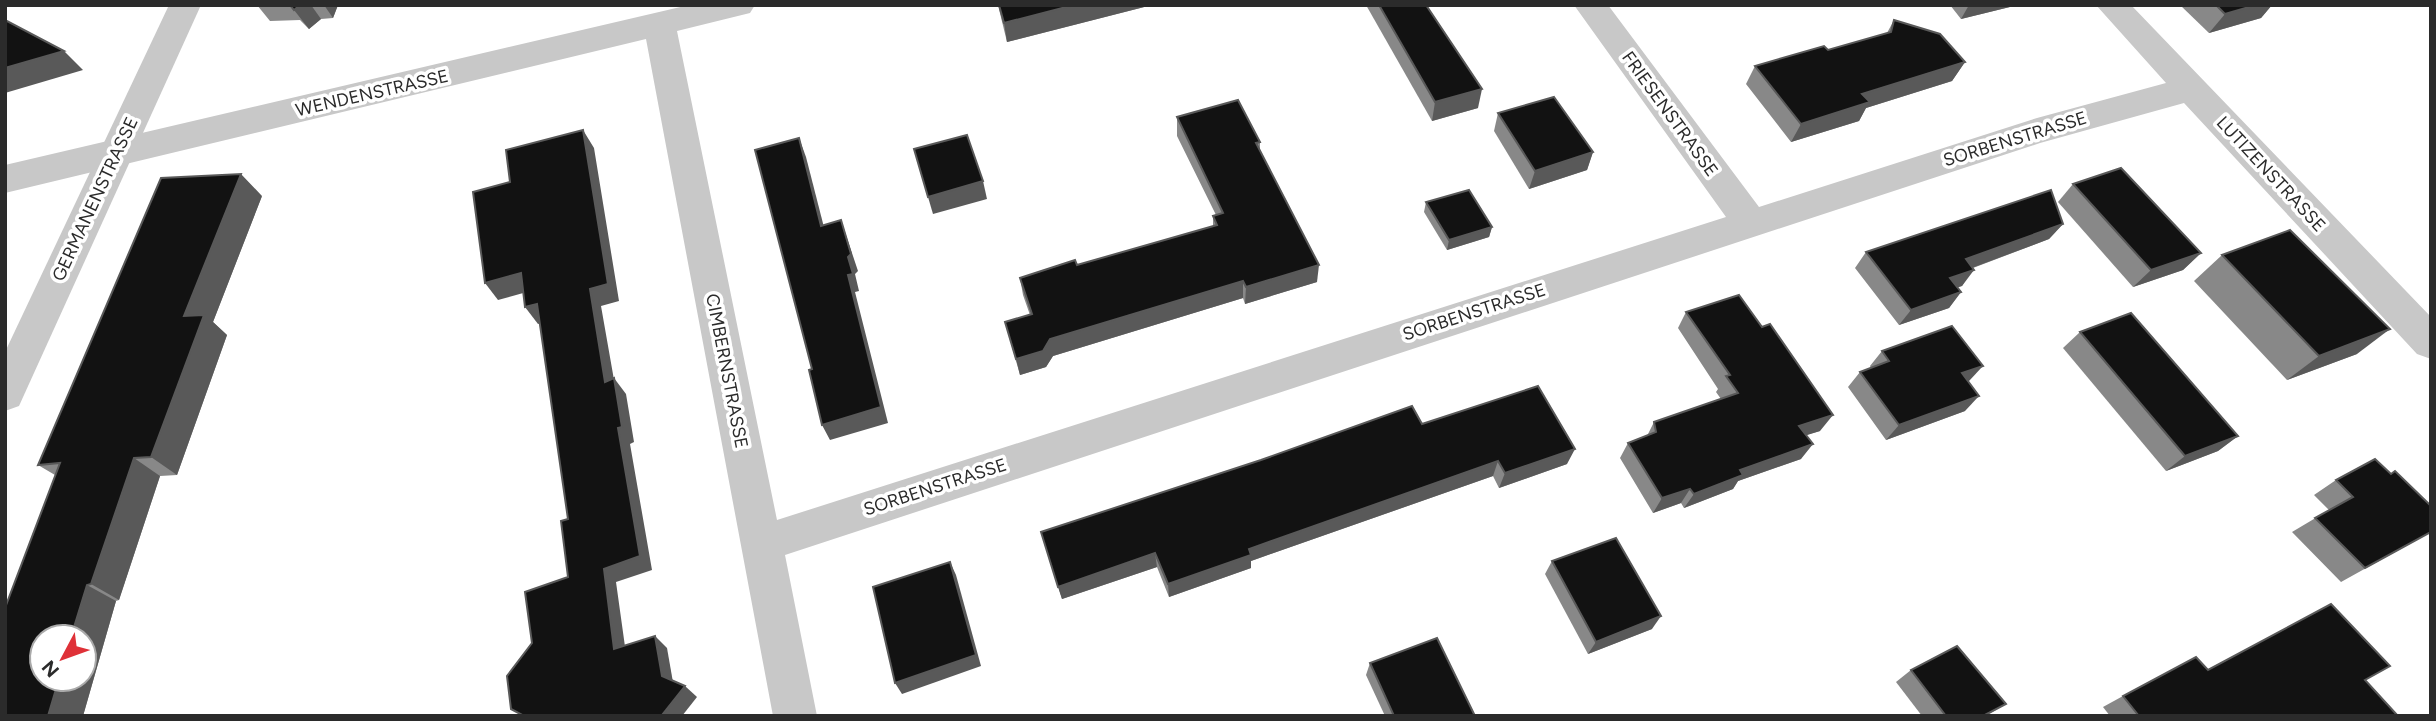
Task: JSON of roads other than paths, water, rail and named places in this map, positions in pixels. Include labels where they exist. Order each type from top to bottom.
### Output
[{"type":"street","name":"GERMANENSTRASSE","points":[[5,394],[185,5]]},
{"type":"street","name":"WENDENSTRASSE","points":[[5,179],[660,26],[739,5]]},
{"type":"street","name":"FRIESENSTRASSE","points":[[1590,5],[1750,222]]},
{"type":"street","name":"LUTIZENSTRASSE","points":[[2112,5],[2431,342]]},
{"type":"street","name":"CIMBERNSTRASSE","points":[[660,26],[795,716]]},
{"type":"street","name":"SORBENSTRASSE","points":[[761,544],[1750,222],[2062,123],[2191,89]]}]
